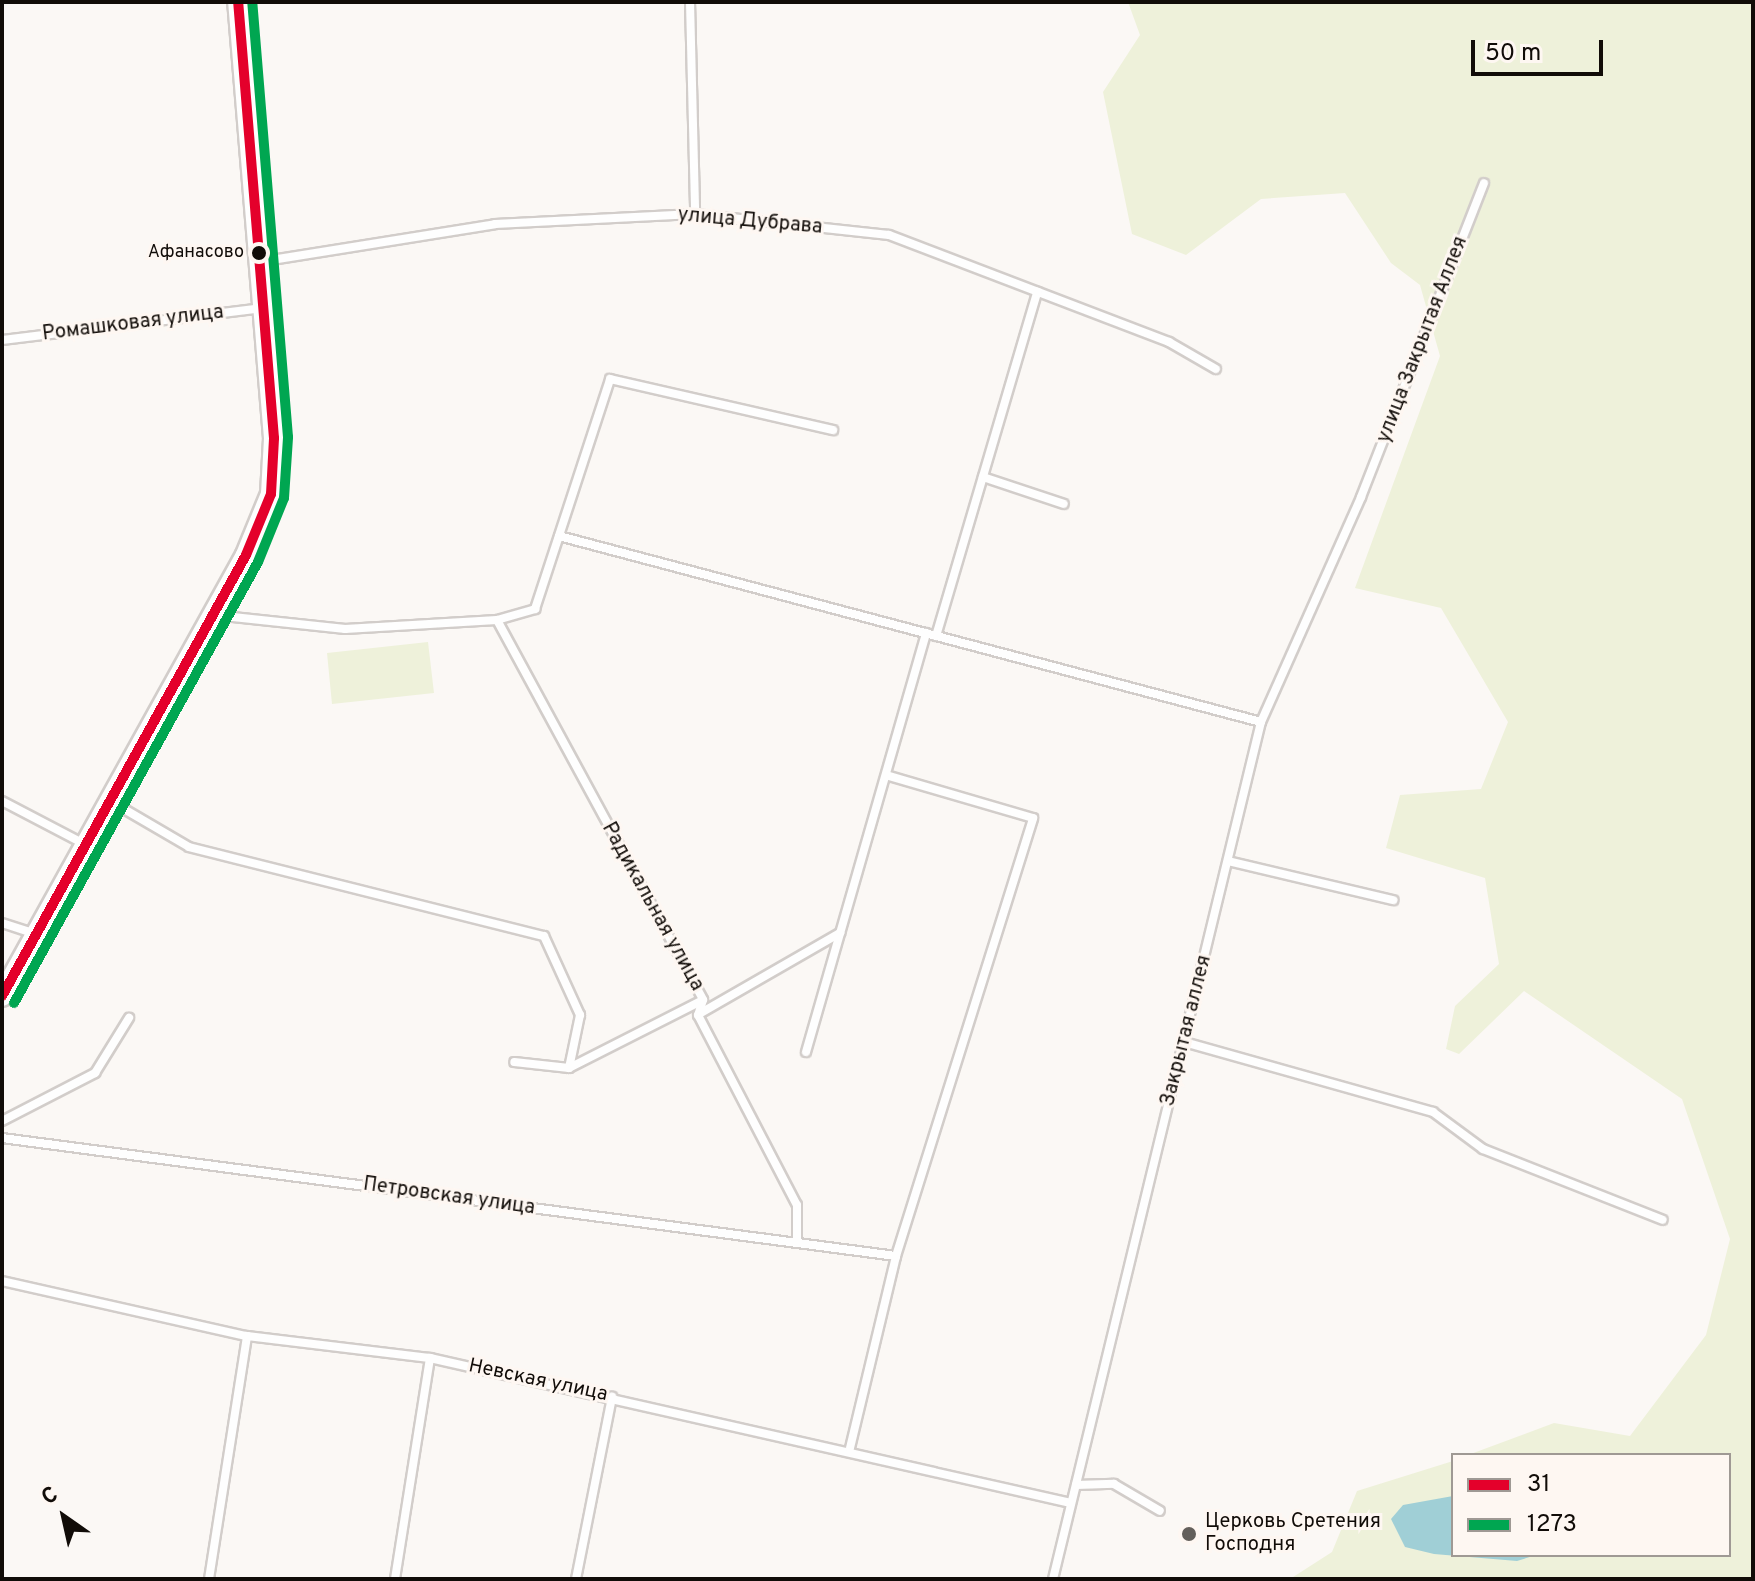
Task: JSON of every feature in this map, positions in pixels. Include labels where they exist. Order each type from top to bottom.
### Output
[{"type":"street","points":[[2,996],[213,615],[271,494],[263,308],[238,2]]},
{"type":"lane","points":[[690,2],[695,214]]},
{"type":"lane","name":"улица Закрытая Аллея","points":[[1361,497],[1484,183]]},
{"type":"lane","name":"улица Дубрава","points":[[259,262],[495,224],[695,214],[889,235],[1169,342],[1216,369]]},
{"type":"lane","points":[[806,1052],[886,775],[983,477],[1037,292]]},
{"type":"lane","name":"Ромашковая улица","points":[[2,340],[263,308]]},
{"type":"lane","points":[[213,615],[345,629],[497,620],[535,609],[610,379],[833,430]]},
{"type":"lane","points":[[983,477],[1064,504]]},
{"type":"lane","name":"Закрытая аллея","points":[[1053,1579],[1261,722],[1361,497]]},
{"type":"lane","points":[[559,536],[1261,722]]},
{"type":"lane","name":"Радикальная улица","points":[[497,620],[703,1000],[698,1015],[797,1205],[797,1243]]},
{"type":"lane","points":[[850,1448],[896,1256],[1033,818],[886,775]]},
{"type":"lane","points":[[2,801],[87,845]]},
{"type":"lane","points":[[112,801],[189,847],[544,936],[580,1015],[569,1068]]},
{"type":"lane","points":[[1228,861],[1393,900]]},
{"type":"lane","points":[[2,923],[36,934]]},
{"type":"lane","points":[[698,1015],[840,933]]},
{"type":"lane","points":[[514,1062],[569,1068],[703,1000]]},
{"type":"lane","points":[[2,1121],[95,1073],[129,1018]]},
{"type":"lane","points":[[1184,1042],[1433,1112],[1483,1149],[1663,1220]]},
{"type":"lane","name":"Петровская улица","points":[[2,1138],[896,1256]]},
{"type":"lane","name":"Невская улица","points":[[2,1281],[247,1336],[430,1358],[850,1448],[1071,1503]]},
{"type":"lane","points":[[209,1579],[247,1336]]},
{"type":"lane","points":[[395,1579],[430,1358]]},
{"type":"lane","points":[[576,1579],[612,1397]]},
{"type":"lane","points":[[1076,1485],[1114,1484],[1160,1511]]},
{"type":"green space","points":[[1128,2],[1753,2],[1753,1579],[1290,1579],[1332,1552],[1357,1491],[1451,1462],[1451,1557],[1731,1557],[1731,1453],[1473,1453],[1554,1423],[1630,1436],[1706,1335],[1730,1239],[1682,1099],[1524,991],[1459,1054],[1446,1049],[1455,1006],[1499,964],[1485,878],[1386,848],[1400,795],[1481,789],[1508,722],[1441,608],[1355,588],[1440,356],[1420,285],[1391,263],[1345,193],[1261,199],[1186,255],[1132,234],[1103,92],[1140,35]]},
{"type":"green space","points":[[428,642],[434,693],[332,704],[327,653]]},
{"type":"water","points":[[1451,1496],[1451,1555],[1405,1547],[1391,1519],[1403,1505]]},
{"type":"water","points":[[1470,1557],[1530,1557],[1517,1561]]},
{"type":"transit line","name":"31","points":[[2,996],[246,555],[271,494],[274,438],[238,2]]},
{"type":"transit line","name":"1273","points":[[14,1003],[258,562],[284,498],[288,437],[252,2]]},
{"type":"place","name":"Афанасово","points":[[259,253]]},
{"type":"place","name":"Церковь Сретения Господня","points":[[1189,1534]]}]
